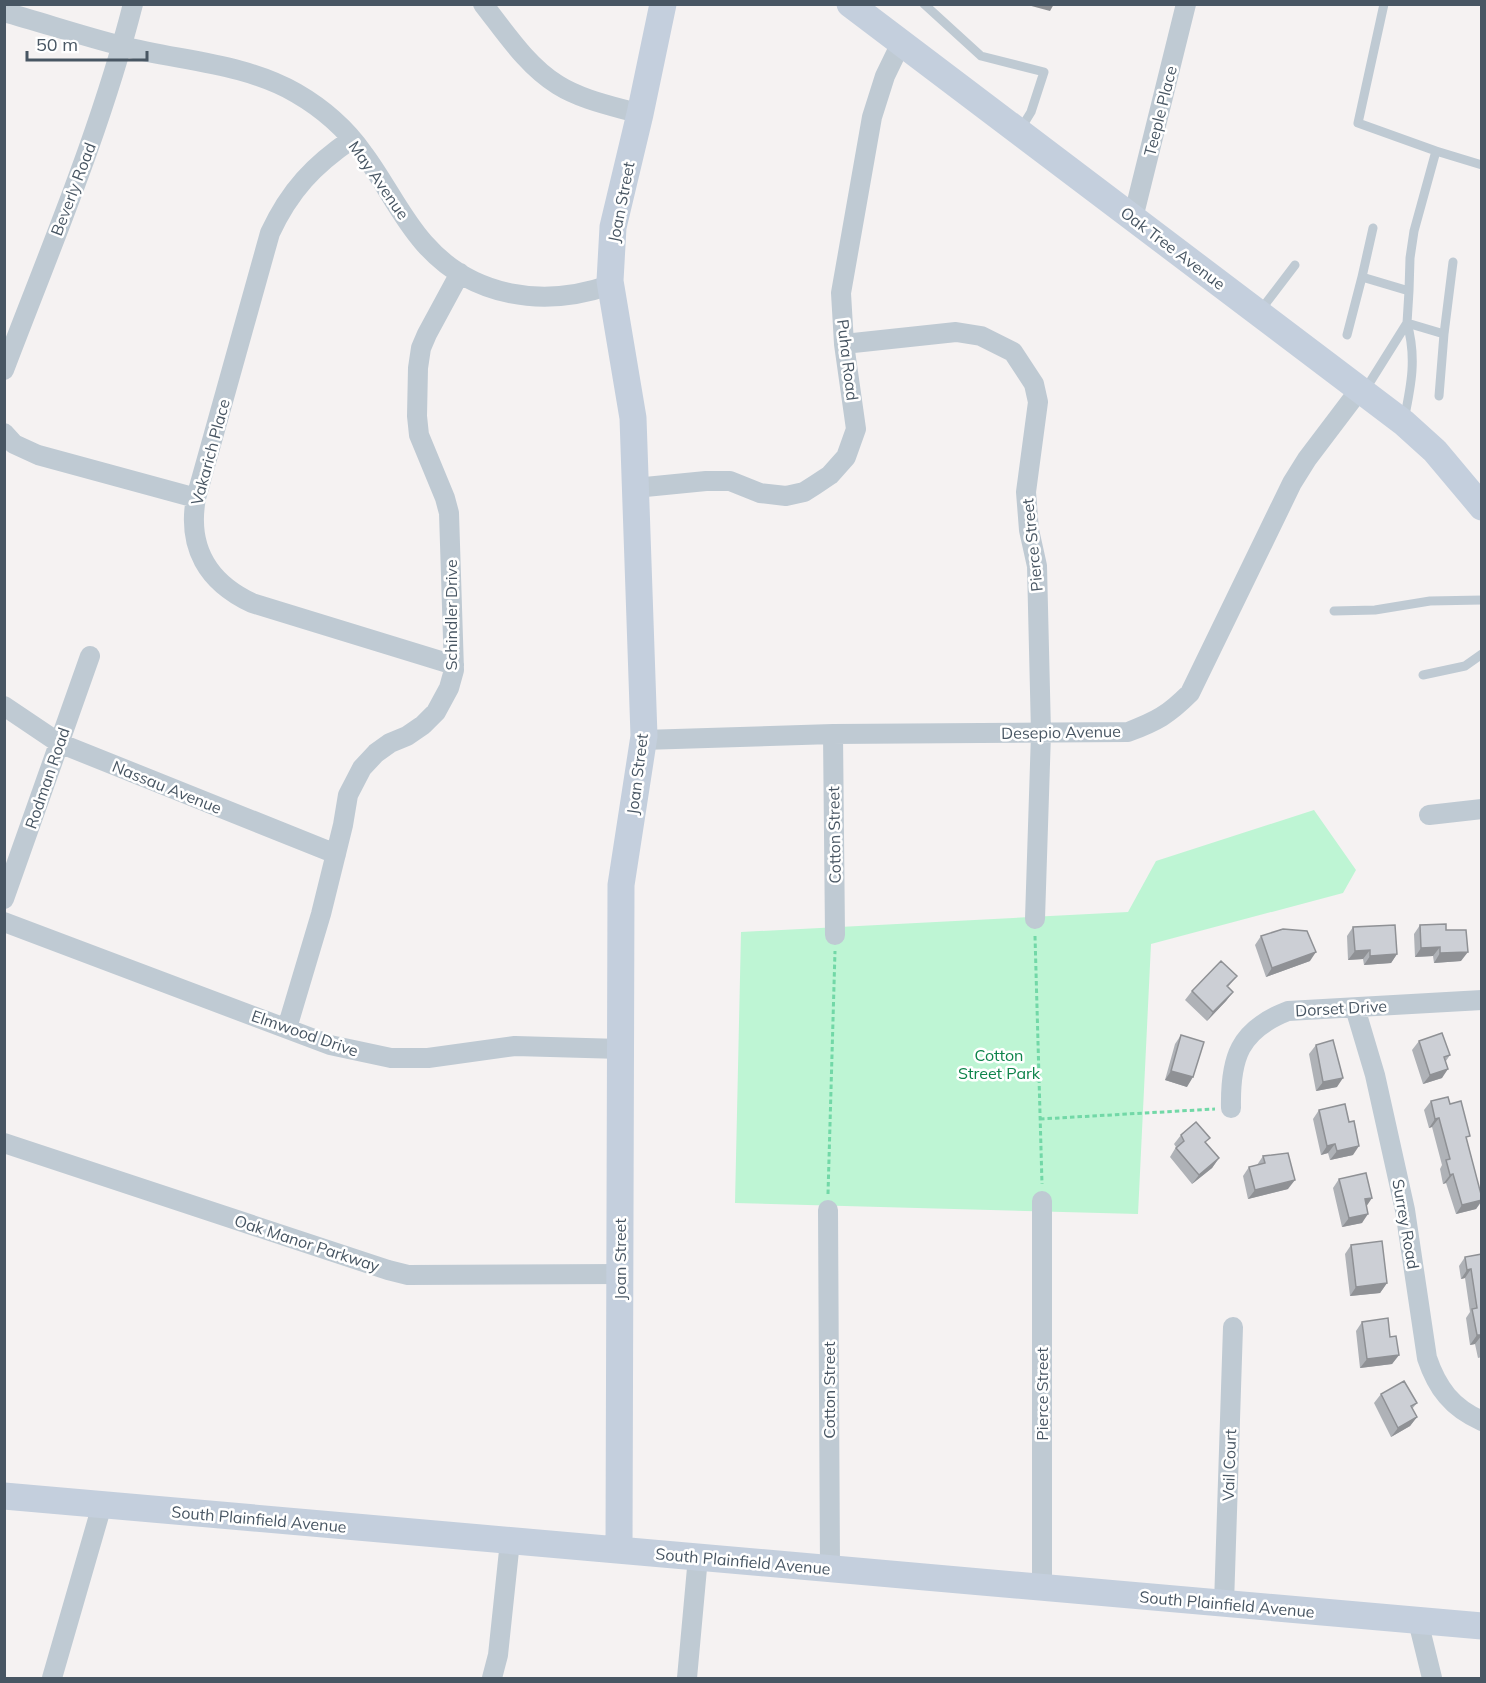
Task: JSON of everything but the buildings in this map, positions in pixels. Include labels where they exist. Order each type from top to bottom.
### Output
[{"type":"street","name":"Beverly Road","points":[[4,370],[85,163],[133,4]]},
{"type":"street","points":[[483,4],[527,58],[557,84],[576,94],[640,114]]},
{"type":"street","name":"Joan Street","points":[[619,1550],[621,885],[643,740],[633,418],[610,285],[613,227],[663,4]]},
{"type":"street","name":"Oak Tree Avenue","points":[[850,4],[1404,423],[1435,451],[1482,507]]},
{"type":"street","name":"Teeple Place","points":[[1133,218],[1186,4]]},
{"type":"street","name":"May Avenue","points":[[4,12],[122,46],[246,72],[276,82],[315,105],[333,119],[352,139],[423,242],[460,273],[492,288],[526,296],[568,296],[610,285]]},
{"type":"street","name":"Puha Road","points":[[635,488],[730,481],[760,493],[786,496],[804,492],[815,485],[830,475],[846,457],[856,429],[844,344],[841,293],[863,159],[878,96],[885,76],[902,43]]},
{"type":"street","name":"Vakarich Place","points":[[352,139],[329,155],[300,182],[270,233],[196,498],[193,520],[195,538],[200,555],[215,578],[236,596],[252,603],[454,665]]},
{"type":"street","name":"Schindler Drive","points":[[287,1028],[321,914],[345,805],[357,776],[376,753],[423,725],[436,712],[449,688],[454,665],[449,513],[419,435],[417,397],[421,348],[460,273]]},
{"type":"street","name":"Pierce Street","points":[[844,344],[956,332],[981,336],[1013,352],[1034,384],[1038,402],[1026,492],[1029,530],[1036,566],[1041,733],[1035,919]]},
{"type":"street","name":"Desepio Avenue","points":[[643,740],[833,734],[1128,732],[1151,723],[1171,713],[1190,693],[1292,483],[1307,459],[1362,390]]},
{"type":"street","points":[[4,433],[14,444],[38,455],[196,498]]},
{"type":"street","name":"Rodman Road","points":[[4,899],[90,656]]},
{"type":"street","name":"Nassau Avenue","points":[[4,706],[59,743],[336,854]]},
{"type":"street","name":"Cotton Street","points":[[833,734],[835,935]]},
{"type":"street","points":[[1430,815],[1482,809]]},
{"type":"street","name":"Elmwood Drive","points":[[4,922],[330,1045],[392,1058],[429,1058],[515,1046],[621,1048]]},
{"type":"street","name":"Dorset Drive","points":[[1231,1108],[1232,1068],[1245,1039],[1271,1018],[1288,1011],[1482,1000]]},
{"type":"street","name":"Surrey Road","points":[[1355,1008],[1375,1075],[1405,1210],[1427,1358],[1433,1377],[1442,1392],[1461,1410],[1482,1421]]},
{"type":"street","name":"Oak Manor Parkway","points":[[4,1143],[408,1275],[620,1274]]},
{"type":"street","name":"Pierce Street","points":[[1042,1201],[1042,1588]]},
{"type":"street","name":"Cotton Street","points":[[828,1210],[830,1569]]},
{"type":"street","name":"Vail Court","points":[[1224,1604],[1233,1327]]},
{"type":"street","name":"South Plainfield Avenue","points":[[4,1496],[1482,1626]]},
{"type":"street","points":[[52,1678],[102,1505]]},
{"type":"street","points":[[492,1678],[498,1655],[510,1541]]},
{"type":"street","points":[[687,1678],[698,1557]]},
{"type":"street","points":[[1418,1621],[1432,1678]]},
{"type":"lane","points":[[924,4],[981,56],[1044,72],[1030,112],[1019,132]]},
{"type":"lane","points":[[1384,4],[1358,123],[1482,165]]},
{"type":"lane","points":[[1404,423],[1412,378],[1413,343],[1407,323],[1410,258],[1414,231],[1436,151]]},
{"type":"lane","points":[[1347,335],[1373,228]]},
{"type":"lane","points":[[1439,396],[1453,262]]},
{"type":"lane","points":[[1259,313],[1294,265]]},
{"type":"lane","points":[[1362,277],[1409,291]]},
{"type":"lane","points":[[1407,323],[1444,334]]},
{"type":"lane","points":[[1362,390],[1407,323]]},
{"type":"lane","points":[[1334,611],[1375,610],[1430,601],[1482,600]]},
{"type":"lane","points":[[1423,675],[1466,666],[1482,654]]},
{"type":"path","points":[[1035,919],[1042,1201]]},
{"type":"path","points":[[828,1210],[835,935]]},
{"type":"path","points":[[1040,1119],[1231,1108]]},
{"type":"green space","name":"Cotton Street Park","points":[[1314,810],[1356,870],[1343,893],[1151,944],[1138,1214],[735,1203],[741,932],[1128,912],[1156,861]]}]
